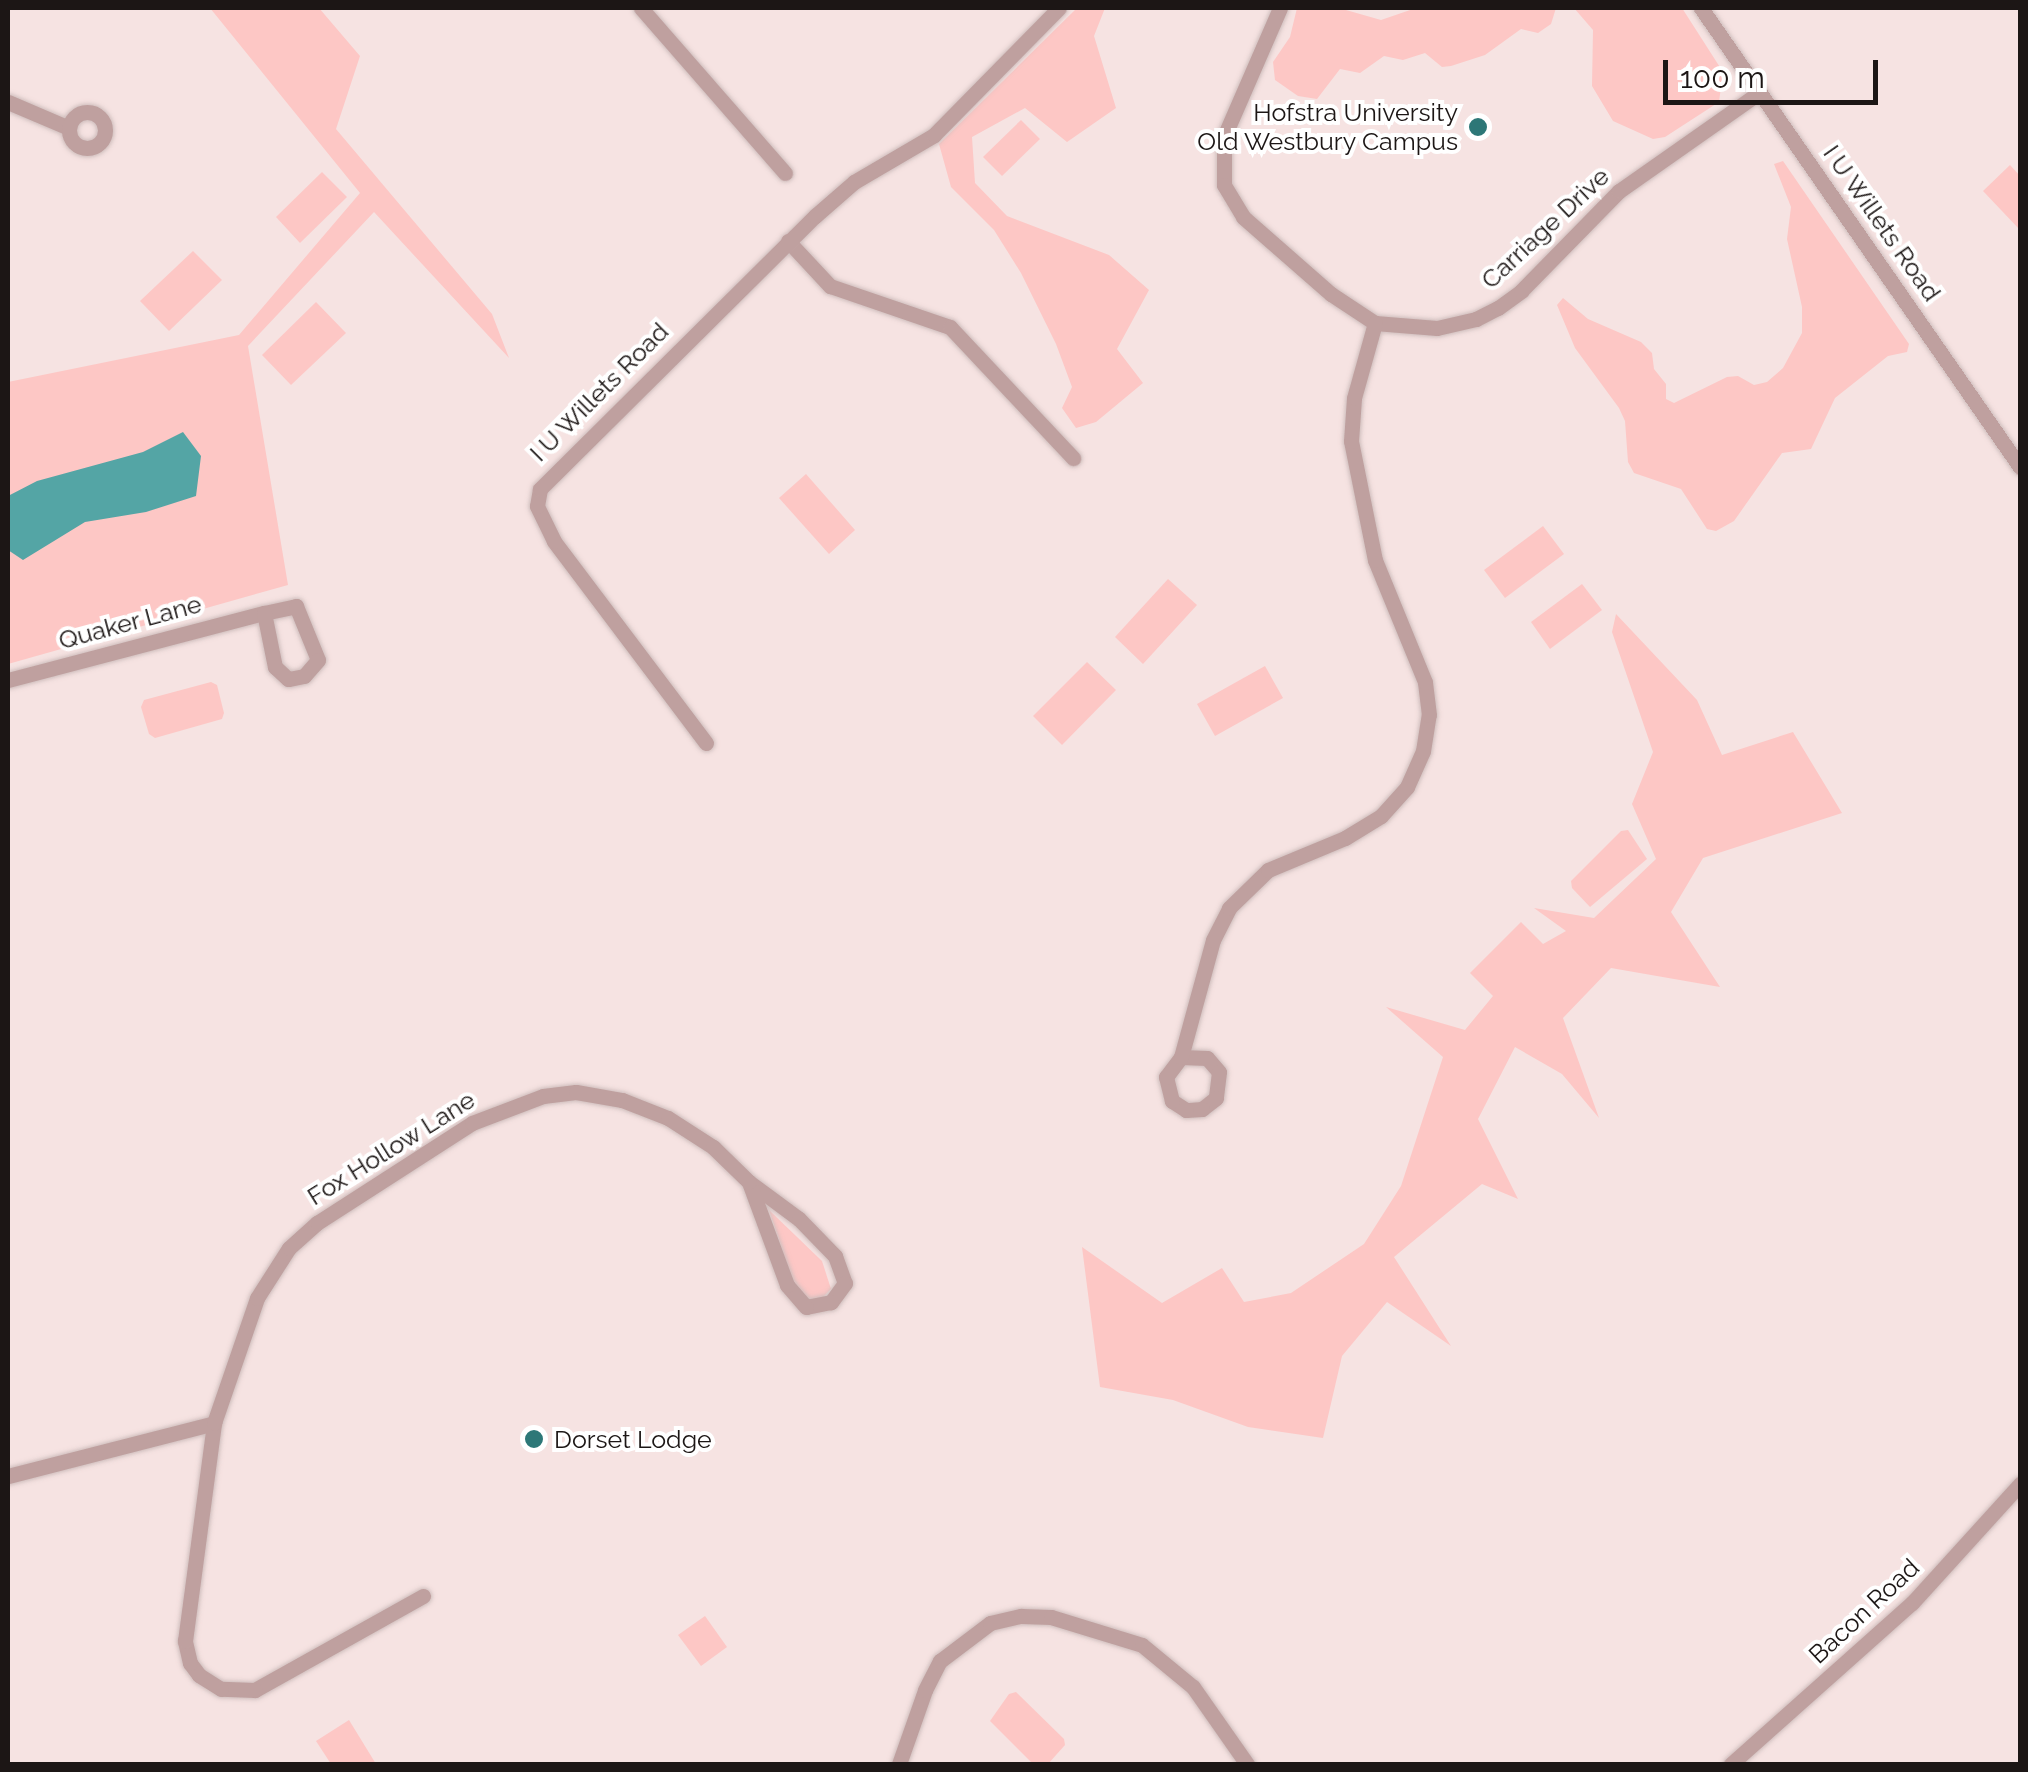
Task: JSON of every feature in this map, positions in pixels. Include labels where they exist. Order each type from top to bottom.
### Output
[{"type":"street","points":[[641,8],[785,173]]},
{"type":"street","name":"I U Willets Road","points":[[706,744],[554,541],[540,515],[538,498],[550,474],[788,241],[854,182],[934,135],[1059,8]]},
{"type":"street","name":"Carriage Drive","points":[[1280,8],[1224,138],[1224,185],[1243,217],[1331,294],[1375,323],[1437,328],[1476,319],[1498,308],[1521,291],[1618,192],[1760,92]]},
{"type":"street","name":"I U Willets Road","points":[[1701,8],[2020,467]]},
{"type":"street","points":[[8,102],[68,128]]},
{"type":"street","points":[[788,241],[830,286],[950,327],[1074,458]]},
{"type":"street","points":[[1181,1057],[1213,940],[1236,897],[1268,870],[1345,838],[1382,816],[1406,787],[1424,752],[1428,715],[1425,682],[1375,560],[1352,440],[1354,398],[1375,323]]},
{"type":"street","name":"Quaker Lane","points":[[8,680],[264,613],[296,606],[318,660],[304,676],[288,678],[275,667],[264,613]]},
{"type":"street","name":"Fox Hollow Lane","points":[[423,1596],[255,1690],[222,1689],[199,1675],[190,1662],[185,1641],[214,1423],[257,1298],[289,1248],[317,1223],[495,1111],[543,1096],[576,1092],[622,1100],[679,1125],[737,1166],[749,1182],[787,1285],[806,1306],[832,1302],[845,1283],[835,1256],[800,1219],[749,1182]]},
{"type":"street","points":[[8,1476],[214,1423]]},
{"type":"street","name":"Bacon Road","points":[[1731,1764],[1912,1603],[2020,1484]]},
{"type":"street","points":[[898,1764],[925,1690],[940,1662],[980,1628],[1021,1616],[1050,1617],[1142,1645],[1193,1687],[1247,1764]]},
{"type":"shaded area","points":[[210,8],[319,8],[360,56],[336,129],[492,314],[509,358],[374,212],[248,346],[288,585],[8,664],[8,382],[239,335],[360,193]]},
{"type":"shaded area","points":[[1077,8],[1105,8],[1094,36],[1116,108],[1067,142],[1025,108],[972,137],[975,183],[1007,216],[1109,255],[1149,290],[1117,349],[1143,383],[1096,422],[1076,428],[1062,408],[1072,387],[1056,344],[1021,273],[994,230],[951,187],[939,144]]},
{"type":"shaded area","points":[[1297,8],[1339,8],[1381,20],[1416,8],[1556,8],[1551,24],[1538,33],[1521,29],[1485,55],[1451,66],[1442,67],[1425,53],[1403,60],[1384,56],[1360,73],[1340,69],[1317,99],[1298,96],[1275,80],[1273,62],[1290,37]]},
{"type":"shaded area","points":[[1574,8],[1682,8],[1723,72],[1719,102],[1665,137],[1653,139],[1613,121],[1592,86],[1593,30]]},
{"type":"shaded area","points":[[1021,120],[1040,139],[1002,176],[983,157]]},
{"type":"shaded area","points":[[1783,161],[1909,344],[1907,352],[1888,356],[1835,398],[1811,449],[1782,453],[1734,521],[1716,531],[1707,529],[1681,489],[1634,473],[1628,462],[1625,421],[1575,348],[1557,305],[1563,298],[1588,319],[1641,342],[1652,353],[1654,369],[1666,384],[1666,399],[1674,403],[1727,377],[1738,376],[1754,385],[1767,382],[1783,368],[1802,333],[1802,307],[1787,239],[1791,207],[1774,164]]},
{"type":"shaded area","points":[[2010,165],[2020,176],[2020,230],[1983,191]]},
{"type":"shaded area","points":[[322,172],[347,197],[300,243],[276,217]]},
{"type":"shaded area","points":[[193,251],[222,280],[169,331],[140,301]]},
{"type":"shaded area","points":[[316,302],[346,333],[291,385],[262,355]]},
{"type":"shaded area","points":[[806,474],[855,530],[829,554],[779,498]]},
{"type":"shaded area","points":[[1543,526],[1564,554],[1505,598],[1484,570]]},
{"type":"shaded area","points":[[1168,579],[1197,605],[1143,664],[1115,637]]},
{"type":"shaded area","points":[[1582,584],[1602,610],[1550,649],[1531,622]]},
{"type":"shaded area","points":[[1616,614],[1697,700],[1722,755],[1793,732],[1842,813],[1703,858],[1671,912],[1720,987],[1611,968],[1563,1018],[1599,1118],[1562,1074],[1515,1047],[1478,1119],[1518,1199],[1482,1184],[1394,1257],[1451,1346],[1387,1302],[1342,1356],[1323,1438],[1248,1427],[1173,1400],[1100,1387],[1082,1247],[1162,1303],[1222,1268],[1244,1302],[1291,1293],[1364,1244],[1401,1186],[1443,1057],[1386,1007],[1465,1030],[1493,996],[1470,973],[1521,922],[1543,944],[1566,931],[1534,908],[1594,918],[1656,859],[1632,804],[1653,752],[1612,632]]},
{"type":"shaded area","points":[[1087,662],[1116,690],[1062,745],[1033,716]]},
{"type":"shaded area","points":[[1265,666],[1283,698],[1215,736],[1197,704]]},
{"type":"shaded area","points":[[211,682],[217,685],[222,719],[155,738],[149,734],[141,707],[144,700]]},
{"type":"shaded area","points":[[1628,830],[1647,859],[1590,907],[1572,888],[1571,881],[1621,831]]},
{"type":"shaded area","points":[[769,1210],[822,1261],[831,1289],[822,1298],[809,1299],[796,1290]]},
{"type":"shaded area","points":[[705,1616],[727,1647],[701,1666],[678,1635]]},
{"type":"shaded area","points":[[1016,1692],[1064,1739],[1065,1745],[1048,1764],[1033,1764],[990,1721],[1009,1694]]},
{"type":"shaded area","points":[[349,1720],[376,1764],[331,1764],[316,1741]]},
{"type":"water","points":[[183,432],[201,456],[196,496],[146,512],[85,522],[23,560],[8,550],[8,496],[37,481],[143,452]]},
{"type":"place","name":"Hofstra University Old Westbury Campus","points":[[1478,127]]},
{"type":"place","name":"Dorset Lodge","points":[[534,1439]]}]
